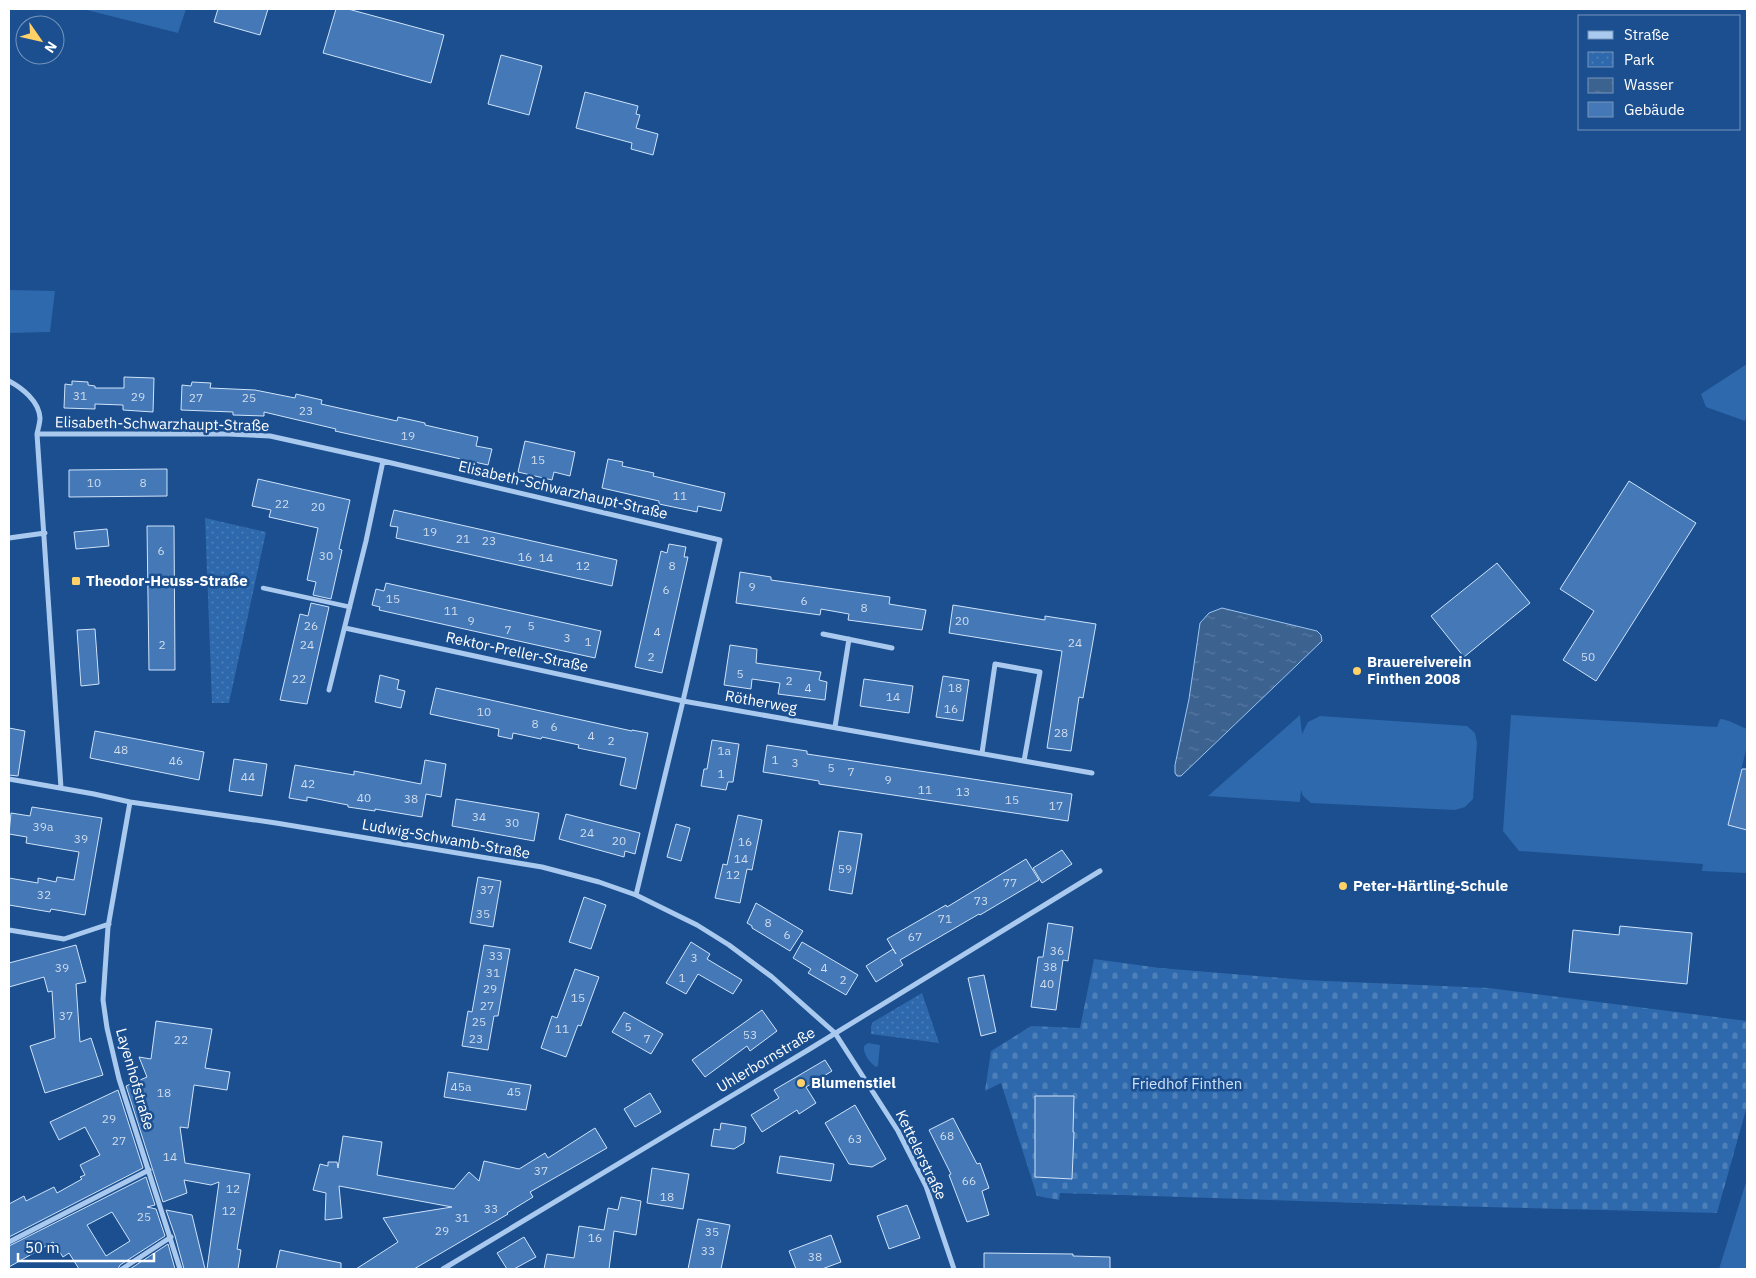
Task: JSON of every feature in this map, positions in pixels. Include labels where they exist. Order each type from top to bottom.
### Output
[{"type":"street","points":[[9,381],[23,390],[34,401],[40,417],[38,434],[61,788]]},
{"type":"street","name":"Elisabeth-Schwarzhaupt-Straße","points":[[38,434],[228,434],[270,436],[720,540],[636,895]]},
{"type":"street","points":[[329,690],[383,461]]},
{"type":"street","points":[[9,538],[44,533]]},
{"type":"street","points":[[263,588],[350,607]]},
{"type":"street","name":"Rektor-Preller-Straße","points":[[345,628],[683,701]]},
{"type":"street","points":[[823,634],[892,648]]},
{"type":"street","points":[[835,727],[849,639]]},
{"type":"street","points":[[982,753],[996,664],[1040,672],[1024,761]]},
{"type":"street","name":"Rötherweg","points":[[683,701],[1092,773]]},
{"type":"street","name":"Ludwig-Schwamb-Straße","points":[[9,779],[130,802],[271,822],[542,867],[599,882],[636,895],[697,925],[729,945],[772,977],[835,1033]]},
{"type":"street","name":"Layenhofstraße","points":[[130,802],[109,924],[104,968],[103,1000],[107,1028],[119,1079],[180,1269]]},
{"type":"street","name":"Uhlerbornstraße","points":[[443,1269],[1100,871]]},
{"type":"street","points":[[9,930],[64,939],[109,924]]},
{"type":"street","name":"Kettelerstraße","points":[[835,1033],[898,1131],[926,1186],[954,1269]]},
{"type":"street","points":[[9,1242],[149,1170]]},
{"type":"street","points":[[122,1269],[171,1237]]},
{"type":"green space","points":[[83,9],[186,9],[178,33]]},
{"type":"green space","points":[[9,290],[55,291],[50,332],[9,333]]},
{"type":"green space","points":[[1747,364],[1747,413],[1745,421],[1706,407],[1701,394]]},
{"type":"green space","points":[[205,518],[266,532],[229,703],[212,703]]},
{"type":"green space","points":[[1300,715],[1302,734],[1308,722],[1320,716],[1467,726],[1475,733],[1477,743],[1473,799],[1465,807],[1455,810],[1311,803],[1303,796],[1301,790],[1300,802],[1208,796]]},
{"type":"green space","points":[[1511,715],[1717,727],[1720,719],[1747,729],[1747,746],[1728,825],[1747,829],[1747,873],[1702,871],[1703,864],[1519,851],[1503,831]]},
{"type":"green space","name":"Friedhof Finthen","points":[[1094,959],[1160,968],[1305,980],[1489,988],[1747,1021],[1747,1106],[1717,1213],[1060,1193],[1059,1200],[1037,1196],[1001,1083],[985,1091],[991,1051],[1031,1026],[1080,1028]]},
{"type":"green space","points":[[922,993],[939,1043],[871,1034],[873,1022]]},
{"type":"green space","points":[[868,1043],[880,1045],[878,1066],[876,1067],[864,1052],[864,1046]]},
{"type":"green space","points":[[1747,1179],[1747,1269],[1719,1269]]},
{"type":"water","points":[[1222,608],[1317,631],[1321,635],[1322,641],[1181,776],[1177,776],[1175,765],[1189,699],[1200,623],[1209,613]]},
{"type":"building","points":[[218,9],[268,9],[260,35],[214,22]]},
{"type":"building","points":[[336,9],[348,9],[444,35],[431,83],[323,53]]},
{"type":"building","points":[[501,55],[542,66],[529,115],[488,104]]},
{"type":"building","points":[[585,92],[638,106],[636,114],[640,115],[636,128],[658,134],[653,155],[631,149],[632,143],[576,128]]},
{"type":"building","points":[[124,377],[154,378],[153,412],[123,410],[123,405],[95,404],[95,409],[64,408],[65,384],[72,385],[72,381],[88,382],[88,385],[95,386],[95,388],[124,388]]},
{"type":"building","points":[[192,382],[211,383],[210,388],[255,390],[295,398],[296,394],[322,400],[321,404],[397,421],[398,417],[478,437],[476,446],[492,449],[488,465],[335,431],[336,429],[264,412],[264,416],[233,415],[233,412],[181,410],[182,385],[191,386]]},
{"type":"building","points":[[525,441],[575,452],[570,476],[554,472],[552,480],[518,472]]},
{"type":"building","points":[[608,459],[623,462],[622,466],[654,473],[653,476],[725,493],[721,511],[698,506],[697,512],[659,504],[659,501],[602,488]]},
{"type":"building","points":[[167,469],[167,496],[69,497],[69,470]]},
{"type":"building","points":[[258,479],[350,500],[339,549],[342,550],[331,599],[313,595],[316,582],[307,580],[318,528],[269,517],[271,510],[252,506]]},
{"type":"building","points":[[1629,481],[1696,523],[1596,681],[1563,660],[1594,611],[1560,589]]},
{"type":"building","points":[[394,510],[617,560],[612,586],[396,538],[398,527],[390,526]]},
{"type":"building","points":[[147,526],[174,526],[175,670],[149,670]]},
{"type":"building","points":[[107,529],[109,546],[76,549],[74,532]]},
{"type":"building","points":[[669,544],[686,547],[684,557],[688,557],[662,673],[635,667],[661,551],[667,553]]},
{"type":"building","points":[[1497,563],[1530,603],[1464,657],[1431,616]]},
{"type":"building","points":[[740,572],[771,577],[771,580],[890,597],[889,604],[926,610],[922,630],[848,620],[849,614],[821,609],[820,615],[736,603]]},
{"type":"building","points":[[386,583],[601,631],[595,658],[379,610],[380,607],[372,605],[376,589],[384,591]]},
{"type":"building","points":[[311,603],[329,607],[307,704],[280,700],[300,614],[308,616]]},
{"type":"building","points":[[953,605],[1045,620],[1045,616],[1096,624],[1083,698],[1079,697],[1071,751],[1047,748],[1062,651],[949,633]]},
{"type":"building","points":[[95,629],[99,684],[81,686],[77,630]]},
{"type":"building","points":[[730,645],[757,649],[756,663],[821,672],[819,680],[827,682],[825,700],[778,694],[780,683],[752,679],[751,689],[724,685]]},
{"type":"building","points":[[380,675],[399,680],[397,689],[405,691],[401,708],[375,702]]},
{"type":"building","points":[[943,676],[969,680],[963,721],[936,717]]},
{"type":"building","points":[[864,679],[913,686],[909,713],[860,706]]},
{"type":"building","points":[[436,688],[648,733],[636,789],[620,785],[626,758],[578,748],[579,745],[542,737],[541,739],[513,733],[512,739],[498,736],[499,729],[430,714]]},
{"type":"building","points":[[9,728],[25,731],[18,776],[9,775]]},
{"type":"building","points":[[95,731],[204,752],[199,780],[90,758]]},
{"type":"building","points":[[712,740],[739,744],[733,782],[728,782],[726,790],[701,786],[704,769],[707,769]]},
{"type":"building","points":[[767,745],[807,751],[807,754],[1072,794],[1068,821],[819,784],[819,781],[763,772]]},
{"type":"building","points":[[234,759],[267,764],[262,796],[229,791]]},
{"type":"building","points":[[425,760],[446,764],[441,797],[426,794],[422,817],[375,809],[375,811],[348,807],[348,805],[307,797],[307,801],[289,798],[295,765],[354,775],[354,771],[421,784]]},
{"type":"building","points":[[1742,769],[1747,769],[1747,830],[1728,825]]},
{"type":"building","points":[[456,799],[539,813],[534,841],[452,826]]},
{"type":"building","points":[[32,807],[102,818],[85,915],[51,909],[50,912],[9,905],[9,878],[38,883],[38,878],[56,882],[57,877],[74,880],[79,852],[26,843],[27,837],[9,834],[11,813],[30,816]]},
{"type":"building","points":[[566,814],[640,833],[635,854],[625,851],[624,857],[559,839]]},
{"type":"building","points":[[738,815],[762,820],[752,870],[747,869],[740,903],[715,898],[723,864],[727,865]]},
{"type":"building","points":[[676,824],[690,828],[681,861],[667,857]]},
{"type":"building","points":[[839,831],[862,834],[852,894],[829,890]]},
{"type":"building","points":[[1062,850],[1072,864],[1042,883],[1033,868]]},
{"type":"building","points":[[1026,859],[1039,880],[900,960],[903,965],[876,982],[866,966],[893,949],[887,939],[946,905],[947,907]]},
{"type":"building","points":[[478,877],[501,881],[493,927],[470,923]]},
{"type":"building","points":[[584,897],[606,905],[591,949],[569,942]]},
{"type":"building","points":[[756,903],[803,931],[790,951],[747,923]]},
{"type":"building","points":[[1048,923],[1073,927],[1068,961],[1063,960],[1056,1010],[1031,1007],[1038,957],[1043,957]]},
{"type":"building","points":[[1620,926],[1692,933],[1687,984],[1569,972],[1573,930],[1619,935]]},
{"type":"building","points":[[691,942],[710,954],[707,959],[742,980],[733,994],[698,974],[686,994],[666,983]]},
{"type":"building","points":[[802,942],[858,975],[846,995],[808,973],[811,969],[793,958]]},
{"type":"building","points":[[76,945],[86,982],[76,984],[80,1042],[91,1038],[103,1075],[45,1093],[30,1046],[55,1038],[52,991],[48,992],[44,977],[9,987],[9,963]]},
{"type":"building","points":[[484,945],[510,949],[498,1016],[494,1016],[488,1050],[462,1046],[468,1011],[472,1012]]},
{"type":"building","points":[[575,969],[599,977],[581,1026],[578,1025],[566,1057],[541,1048],[552,1016],[557,1018]]},
{"type":"building","points":[[984,975],[996,1032],[981,1036],[968,978]]},
{"type":"building","points":[[762,1010],[777,1031],[750,1051],[747,1046],[705,1077],[692,1060]]},
{"type":"building","points":[[624,1012],[663,1034],[651,1054],[612,1032]]},
{"type":"building","points":[[156,1021],[212,1029],[205,1068],[230,1072],[227,1090],[194,1085],[188,1128],[180,1127],[185,1163],[250,1174],[237,1249],[241,1250],[238,1269],[207,1269],[219,1182],[211,1185],[184,1180],[187,1193],[163,1202],[126,1086],[147,1077],[139,1057],[151,1059]]},
{"type":"building","points":[[825,1060],[832,1071],[806,1087],[816,1103],[799,1114],[797,1110],[762,1132],[751,1115],[779,1098],[774,1090]]},
{"type":"building","points":[[448,1072],[531,1085],[526,1110],[444,1097]]},
{"type":"building","points":[[118,1090],[143,1168],[9,1237],[9,1204],[24,1196],[26,1201],[54,1187],[57,1193],[82,1179],[80,1177],[85,1175],[80,1165],[100,1155],[85,1127],[59,1140],[50,1122]]},
{"type":"building","points":[[650,1093],[661,1112],[635,1127],[624,1109]]},
{"type":"building","points":[[1035,1096],[1074,1096],[1072,1179],[1035,1177]]},
{"type":"building","points":[[855,1105],[886,1159],[872,1167],[849,1164],[825,1123]]},
{"type":"building","points":[[953,1118],[977,1164],[980,1163],[989,1188],[982,1191],[989,1215],[967,1222],[949,1175],[951,1174],[929,1130]]},
{"type":"building","points":[[721,1123],[746,1127],[744,1143],[734,1149],[711,1146],[714,1129],[720,1130]]},
{"type":"building","points":[[595,1128],[607,1148],[530,1192],[533,1197],[508,1214],[414,1269],[356,1269],[398,1242],[383,1218],[452,1207],[339,1186],[342,1218],[325,1220],[326,1193],[313,1190],[320,1164],[328,1166],[328,1162],[337,1162],[338,1168],[343,1136],[382,1142],[377,1175],[454,1189],[469,1172],[479,1181],[484,1161],[519,1169],[545,1153],[548,1158]]},
{"type":"building","points":[[780,1156],[834,1164],[831,1181],[777,1173]]},
{"type":"building","points":[[652,1168],[689,1174],[683,1209],[647,1203]]},
{"type":"building","points":[[146,1177],[155,1205],[147,1207],[156,1209],[165,1236],[120,1265],[118,1269],[79,1269],[69,1253],[63,1257],[53,1242],[9,1267],[9,1246]],"holes":[[[112,1212],[130,1241],[106,1256],[87,1225]]]},
{"type":"building","points":[[621,1197],[641,1201],[636,1235],[614,1231],[609,1269],[544,1269],[547,1254],[574,1258],[579,1226],[604,1230],[608,1208],[618,1210]]},
{"type":"building","points":[[907,1205],[920,1238],[889,1249],[877,1216]]},
{"type":"building","points":[[166,1210],[192,1215],[205,1269],[184,1269]]},
{"type":"building","points":[[698,1219],[730,1225],[721,1269],[688,1269]]},
{"type":"building","points":[[831,1235],[841,1262],[822,1269],[796,1269],[789,1251]]},
{"type":"building","points":[[524,1237],[536,1257],[514,1269],[507,1269],[497,1253]]},
{"type":"building","points":[[168,1244],[175,1269],[130,1269]]},
{"type":"building","points":[[280,1250],[341,1263],[341,1269],[276,1269]]},
{"type":"building","points":[[984,1253],[1073,1254],[1073,1256],[1110,1257],[1110,1269],[984,1269]]},
{"type":"place","name":"Theodor-Heuss-Straße","points":[[76,581]]},
{"type":"place","name":"Brauereiverein Finthen 2008","points":[[1357,671]]},
{"type":"place","name":"Peter-Härtling-Schule","points":[[1343,886]]},
{"type":"place","name":"Blumenstiel","points":[[801,1083]]}]
